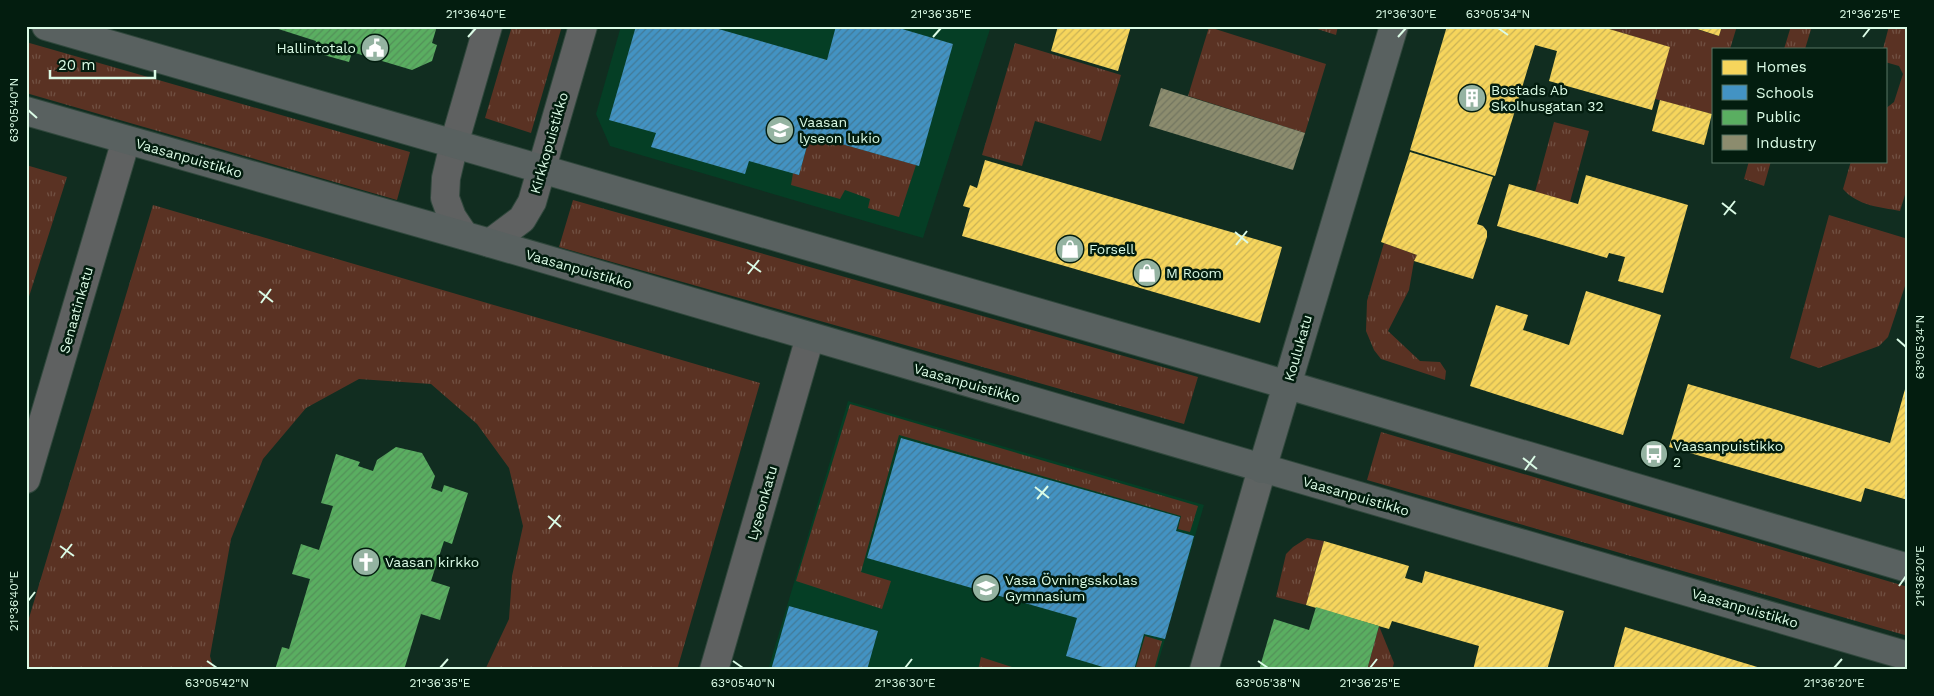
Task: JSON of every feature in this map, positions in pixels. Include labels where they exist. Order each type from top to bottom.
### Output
[{"type":"main road","points":[[46,26],[1287,384],[1908,568]]},
{"type":"main road","name":"Koulukatu","points":[[1204,670],[1394,26]]},
{"type":"main road","name":"Vaasanpuistikko","points":[[26,111],[464,235],[1908,656]]},
{"type":"street","points":[[464,235],[452,217],[445,198],[446,178],[488,26]]},
{"type":"street","name":"Kirkkopuistikko","points":[[490,243],[522,219],[532,202],[583,26]]},
{"type":"street","name":"Senaatinkatu","points":[[26,480],[126,140]]},
{"type":"street","name":"Lyseonkatu","points":[[714,670],[810,337]]},
{"type":"shaded area","name":"Vaasan lyseon lukio","points":[[621,26],[991,26],[923,238],[610,146],[596,114]]},
{"type":"shaded area","name":"Vasa Övningsskolas Gymnasium","points":[[848,401],[1204,505],[1156,670],[768,670]]},
{"type":"green space","points":[[512,26],[562,26],[531,133],[485,118]]},
{"type":"green space","points":[[1308,26],[1338,26],[1336,35]]},
{"type":"green space","points":[[1599,26],[1686,26],[1719,36],[1722,26],[1737,26],[1730,48],[1712,48],[1712,114],[1655,99],[1669,47]]},
{"type":"green space","points":[[1791,26],[1812,26],[1805,48],[1784,48]]},
{"type":"green space","points":[[1889,26],[1908,26],[1908,185],[1900,211],[1862,202],[1849,195],[1843,189],[1851,162],[1886,162],[1886,108],[1894,102],[1903,74],[1899,66],[1886,62],[1886,48],[1883,48]]},
{"type":"green space","points":[[1209,27],[1326,64],[1305,133],[1188,96]]},
{"type":"green space","points":[[26,42],[410,152],[397,200],[26,93]]},
{"type":"green space","points":[[1015,43],[1121,75],[1101,141],[1035,121],[1022,166],[982,155]]},
{"type":"green space","points":[[1554,122],[1589,131],[1570,202],[1535,192]]},
{"type":"green space","points":[[810,135],[916,165],[899,217],[868,208],[870,199],[845,190],[840,199],[791,185],[793,173],[799,175]]},
{"type":"green space","points":[[1749,162],[1771,162],[1764,186],[1744,179]]},
{"type":"green space","points":[[26,165],[67,177],[26,306]]},
{"type":"green space","points":[[573,200],[1198,377],[1184,424],[559,247]]},
{"type":"green space","points":[[153,205],[760,383],[677,670],[485,670],[509,619],[512,576],[523,526],[509,468],[477,424],[431,384],[359,379],[306,408],[263,459],[231,539],[210,656],[214,670],[26,670],[26,628]]},
{"type":"green space","points":[[1829,215],[1908,239],[1908,277],[1888,337],[1879,346],[1819,368],[1790,358]]},
{"type":"green space","points":[[1384,243],[1417,255],[1414,261],[1409,290],[1388,331],[1420,361],[1440,362],[1446,371],[1445,380],[1381,359],[1374,350],[1366,331],[1367,301]]},
{"type":"green space","points":[[850,404],[1198,506],[1190,532],[1178,529],[1181,516],[899,435],[861,572],[891,581],[882,609],[796,581]]},
{"type":"green space","points":[[1381,432],[1908,587],[1908,636],[1367,480]]},
{"type":"green space","points":[[1307,538],[1324,541],[1306,605],[1276,597],[1286,554]]},
{"type":"green space","points":[[1379,626],[1394,663],[1392,670],[1367,670]]},
{"type":"green space","points":[[1145,636],[1162,641],[1154,670],[1135,670]]},
{"type":"green space","points":[[981,657],[1021,670],[978,670]]},
{"type":"building: Homes","points":[[1058,26],[1131,26],[1118,71],[1051,51]]},
{"type":"building: Homes","name":"Bostads Ab Skolhusgatan 32","points":[[1447,26],[1599,26],[1670,47],[1652,110],[1549,81],[1557,51],[1535,45],[1495,176],[1410,150]]},
{"type":"building: Homes","points":[[1688,26],[1722,26],[1719,36]]},
{"type":"building: Homes","points":[[1660,100],[1712,114],[1704,145],[1652,131]]},
{"type":"building: Homes","points":[[1410,152],[1493,177],[1477,224],[1483,226],[1487,231],[1487,237],[1473,279],[1414,261],[1417,255],[1381,242]]},
{"type":"building: Homes","points":[[985,160],[1282,247],[1260,323],[962,236],[970,208],[963,206],[970,185],[977,188]]},
{"type":"building: Homes","points":[[1586,175],[1688,205],[1663,293],[1618,281],[1625,257],[1609,253],[1607,258],[1497,226],[1509,184],[1578,204]]},
{"type":"building: Homes","points":[[1586,291],[1661,315],[1623,435],[1470,386],[1496,305],[1528,315],[1523,330],[1569,345]]},
{"type":"building: Homes","points":[[1907,382],[1908,500],[1865,488],[1861,502],[1669,447],[1688,384],[1890,443]]},
{"type":"building: Homes","points":[[1324,541],[1409,566],[1405,578],[1422,583],[1425,571],[1564,611],[1547,670],[1473,670],[1479,646],[1392,621],[1389,629],[1306,605]]},
{"type":"building: Homes","points":[[1625,627],[1764,669],[1764,670],[1613,670]]},
{"type":"building: Schools","name":"Vaasan lyseon lukio","points":[[636,26],[708,26],[827,60],[836,26],[892,26],[953,44],[919,166],[810,135],[799,175],[749,161],[745,174],[651,147],[656,133],[609,120]]},
{"type":"building: Schools","points":[[901,438],[1180,517],[1176,531],[1194,536],[1165,639],[1144,634],[1134,670],[1113,670],[1066,656],[1077,618],[867,558]]},
{"type":"building: Schools","points":[[789,606],[878,631],[867,670],[771,670]]},
{"type":"building: Public","name":"Hallintotalo","points":[[269,26],[437,26],[432,43],[437,45],[432,61],[412,70],[352,52],[349,62],[313,52],[316,41]]},
{"type":"building: Public","name":"Vaasan kirkko","points":[[396,447],[422,453],[435,476],[431,488],[442,492],[444,485],[468,493],[452,544],[444,541],[431,581],[450,587],[440,620],[421,614],[404,670],[275,670],[282,647],[289,649],[310,579],[292,574],[301,544],[319,550],[333,506],[321,503],[336,454],[360,462],[358,466],[373,471],[377,460]]},
{"type":"building: Public","points":[[1316,607],[1379,626],[1367,670],[1259,670],[1274,619],[1309,630]]},
{"type":"building: Industry","points":[[1161,88],[1305,133],[1293,170],[1149,126]]},
{"type":"place","name":"Hallintotalo","points":[[375,48]]},
{"type":"place","name":"Bostads Ab Skolhusgatan 32","points":[[1472,98]]},
{"type":"place","name":"Vaasan lyseon lukio","points":[[780,130]]},
{"type":"place","name":"Forsell","points":[[1070,249]]},
{"type":"place","name":"M Room","points":[[1147,273]]},
{"type":"place","name":"Vaasanpuistikko 2","points":[[1654,454]]},
{"type":"place","name":"Vaasan kirkko","points":[[366,562]]},
{"type":"place","name":"Vasa Övningsskolas Gymnasium","points":[[986,588]]}]
